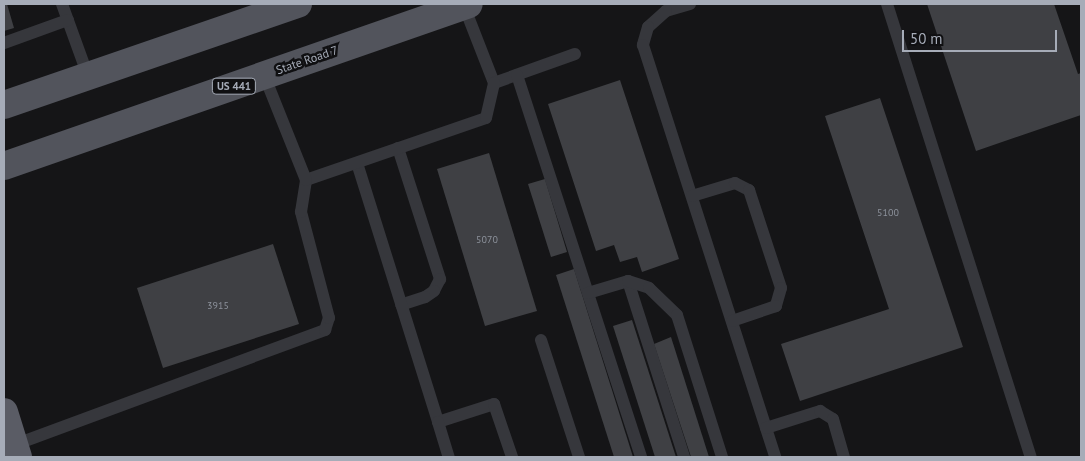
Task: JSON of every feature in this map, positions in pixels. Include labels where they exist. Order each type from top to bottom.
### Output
[{"type":"highway","points":[[4,412],[16,451]]},
{"type":"main road","points":[[4,105],[298,4]]},
{"type":"main road","name":"State Road 7","points":[[4,166],[467,5]]},
{"type":"lane","points":[[62,4],[88,76]]},
{"type":"lane","points":[[689,4],[666,11],[648,26],[643,45],[776,457]]},
{"type":"lane","points":[[887,4],[1031,457]]},
{"type":"lane","points":[[306,180],[486,118],[494,83],[467,5]]},
{"type":"lane","points":[[4,43],[68,20]]},
{"type":"lane","points":[[494,83],[575,54]]},
{"type":"lane","points":[[16,451],[325,330],[329,318],[301,212],[306,180],[264,75]]},
{"type":"lane","points":[[517,75],[641,457]]},
{"type":"lane","points":[[398,148],[440,279],[434,291],[425,297],[401,305]]},
{"type":"lane","points":[[357,163],[449,457]]},
{"type":"lane","points":[[692,196],[735,183],[749,190],[781,288],[776,306],[732,322]]},
{"type":"lane","points":[[588,293],[628,281],[648,288],[677,315],[722,457]]},
{"type":"lane","points":[[628,281],[684,457]]},
{"type":"lane","points":[[541,340],[579,457]]},
{"type":"lane","points":[[438,422],[494,404],[512,457]]},
{"type":"lane","points":[[766,428],[820,411],[833,420],[844,457]]},
{"type":"building","points":[[4,4],[7,4],[14,28],[4,31]]},
{"type":"building","points":[[927,4],[1054,4],[1078,74],[1081,73],[1081,115],[976,151]]},
{"type":"building","points":[[620,80],[679,259],[642,272],[637,257],[620,262],[614,245],[596,251],[548,104]]},
{"type":"building","points":[[880,98],[963,347],[800,401],[781,344],[889,309],[825,116]]},
{"type":"building","points":[[489,153],[537,311],[485,326],[437,169]]},
{"type":"building","points":[[545,179],[567,252],[551,257],[528,184]]},
{"type":"building","points":[[273,244],[299,324],[163,368],[137,288]]},
{"type":"building","points":[[574,269],[633,457],[614,457],[556,275]]},
{"type":"building","points":[[632,320],[676,457],[655,457],[613,326]]},
{"type":"building","points":[[671,337],[709,457],[691,457],[654,344]]}]
